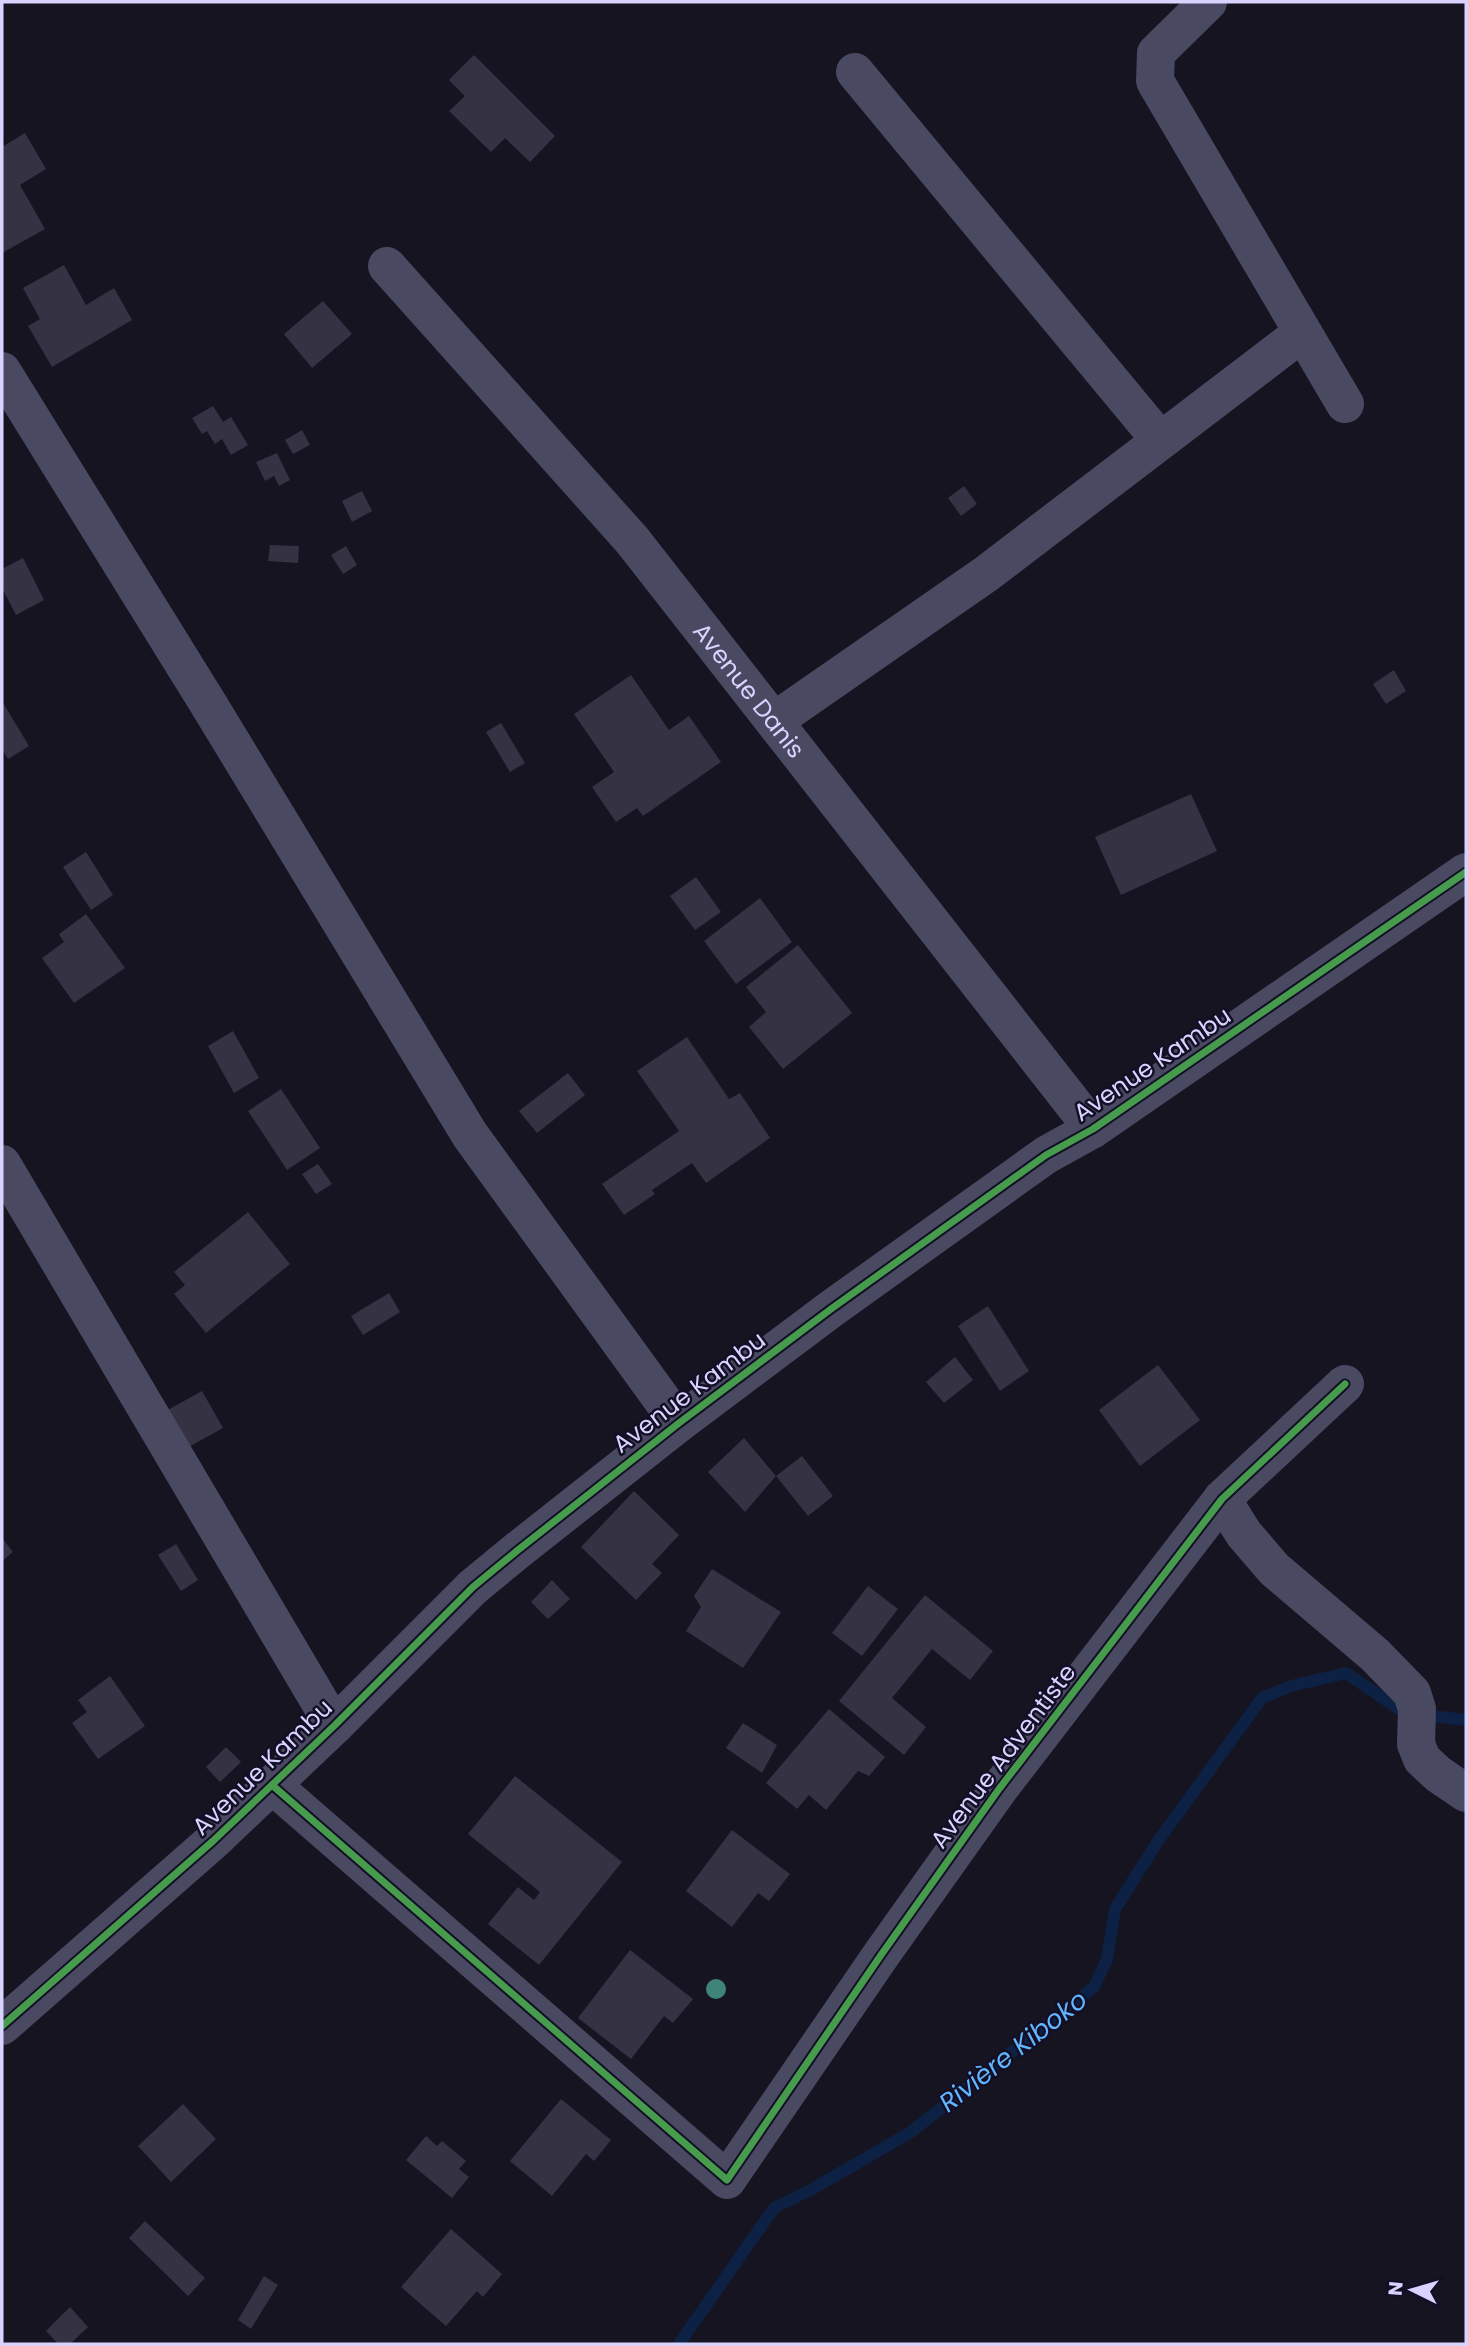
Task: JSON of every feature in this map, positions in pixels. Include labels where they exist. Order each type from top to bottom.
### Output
[{"type":"street","points":[[1208,2],[1156,53],[1155,81],[1345,404]]},
{"type":"street","points":[[855,72],[1160,440]]},
{"type":"street","name":"Avenue Danis","points":[[387,266],[632,540],[1093,1129]]},
{"type":"street","points":[[774,721],[986,574],[1302,333]]},
{"type":"street","points":[[2,371],[470,1135],[679,1423]]},
{"type":"street","name":"Avenue Kambu","points":[[2,2026],[213,1842],[473,1587],[679,1423],[831,1309],[1046,1155],[1093,1129],[1466,872]]},
{"type":"street","points":[[2,1164],[334,1726]]},
{"type":"street","name":"Avenue Adventiste","points":[[272,1785],[727,2180],[991,1800],[1222,1499],[1345,1384]]},
{"type":"street","points":[[1222,1499],[1244,1534],[1274,1569],[1375,1655],[1412,1693],[1417,1715],[1416,1744],[1422,1759],[1466,1793]]},
{"type":"building","points":[[474,55],[555,136],[530,162],[505,138],[491,152],[449,111],[465,96],[449,80]]},
{"type":"building","points":[[25,133],[46,169],[20,185],[45,229],[2,253],[2,147]]},
{"type":"building","points":[[64,265],[86,305],[114,288],[132,320],[52,367],[28,326],[40,319],[23,288]]},
{"type":"building","points":[[323,301],[352,334],[312,368],[284,334]]},
{"type":"building","points":[[213,406],[223,422],[231,417],[248,445],[231,455],[222,439],[215,444],[207,431],[202,434],[192,418]]},
{"type":"building","points":[[302,430],[310,445],[293,454],[285,440]]},
{"type":"building","points":[[277,453],[290,480],[279,486],[274,476],[265,481],[256,462]]},
{"type":"building","points":[[964,486],[977,504],[961,516],[948,498]]},
{"type":"building","points":[[362,491],[372,511],[352,522],[342,501]]},
{"type":"building","points":[[270,545],[299,546],[298,563],[268,561]]},
{"type":"building","points":[[346,546],[357,565],[343,574],[331,555]]},
{"type":"building","points":[[23,558],[44,600],[16,615],[2,588],[2,569]]},
{"type":"building","points":[[1394,670],[1406,691],[1386,704],[1373,684]]},
{"type":"building","points":[[631,675],[669,730],[689,716],[721,762],[643,816],[637,808],[616,822],[592,787],[614,772],[574,714]]},
{"type":"building","points":[[2,701],[29,746],[8,759],[2,749]]},
{"type":"building","points":[[501,723],[525,763],[510,772],[486,732]]},
{"type":"building","points":[[1191,794],[1217,851],[1121,895],[1095,837]]},
{"type":"building","points":[[86,852],[113,895],[91,910],[63,867]]},
{"type":"building","points":[[696,877],[721,912],[695,930],[670,896]]},
{"type":"building","points":[[760,898],[792,942],[736,984],[704,941]]},
{"type":"building","points":[[86,914],[125,968],[74,1003],[42,958],[64,942],[59,934]]},
{"type":"building","points":[[798,945],[852,1013],[783,1069],[749,1027],[766,1012],[746,987]]},
{"type":"building","points":[[233,1031],[259,1078],[234,1093],[208,1046]]},
{"type":"building","points":[[687,1037],[729,1099],[740,1093],[770,1138],[706,1183],[692,1163],[652,1190],[655,1194],[624,1215],[602,1184],[679,1131],[637,1071]]},
{"type":"building","points":[[568,1073],[585,1095],[537,1133],[519,1111]]},
{"type":"building","points":[[281,1089],[320,1148],[287,1170],[248,1111]]},
{"type":"building","points":[[318,1164],[332,1184],[316,1194],[302,1174]]},
{"type":"building","points":[[248,1212],[290,1264],[206,1333],[174,1294],[185,1285],[174,1272]]},
{"type":"building","points":[[389,1293],[400,1312],[363,1335],[351,1316]]},
{"type":"building","points":[[988,1306],[1029,1371],[1000,1391],[958,1326]]},
{"type":"building","points":[[955,1357],[973,1380],[944,1403],[926,1382]]},
{"type":"building","points":[[1158,1365],[1200,1420],[1140,1466],[1099,1410]]},
{"type":"building","points":[[202,1391],[223,1428],[185,1449],[164,1412]]},
{"type":"building","points":[[744,1438],[776,1476],[745,1512],[708,1472]]},
{"type":"building","points":[[802,1456],[833,1496],[808,1516],[776,1476]]},
{"type":"building","points":[[634,1491],[679,1535],[652,1564],[662,1573],[636,1600],[581,1547]]},
{"type":"building","points":[[2,1538],[13,1552],[2,1561]]},
{"type":"building","points":[[176,1544],[198,1580],[181,1591],[158,1555]]},
{"type":"building","points":[[712,1569],[781,1612],[743,1668],[686,1631],[701,1607],[694,1596]]},
{"type":"building","points":[[552,1580],[570,1599],[548,1619],[531,1602]]},
{"type":"building","points":[[868,1586],[898,1609],[862,1656],[832,1633]]},
{"type":"building","points":[[925,1595],[993,1651],[970,1680],[932,1649],[892,1698],[926,1727],[904,1755],[839,1701]]},
{"type":"building","points":[[110,1676],[145,1726],[98,1759],[72,1723],[87,1712],[78,1700]]},
{"type":"building","points":[[829,1709],[885,1757],[869,1776],[858,1771],[826,1810],[809,1795],[797,1809],[766,1783]]},
{"type":"building","points":[[743,1723],[777,1745],[762,1773],[726,1748]]},
{"type":"building","points":[[226,1747],[241,1762],[220,1782],[206,1767]]},
{"type":"building","points":[[515,1776],[622,1862],[539,1965],[488,1924],[518,1887],[534,1900],[540,1892],[468,1834]]},
{"type":"building","points":[[732,1830],[790,1874],[769,1901],[758,1893],[732,1927],[686,1891]]},
{"type":"building","points":[[630,1950],[693,1999],[673,2023],[664,2016],[631,2059],[578,2018]]},
{"type":"building","points":[[561,2099],[611,2140],[594,2161],[586,2154],[552,2196],[510,2161]]},
{"type":"building","points":[[183,2104],[216,2139],[171,2182],[138,2146]]},
{"type":"building","points":[[426,2136],[437,2146],[442,2141],[466,2161],[459,2169],[469,2177],[452,2198],[406,2160]]},
{"type":"building","points":[[145,2221],[205,2278],[188,2296],[129,2238]]},
{"type":"building","points":[[451,2229],[502,2274],[483,2297],[477,2291],[446,2326],[401,2287]]},
{"type":"building","points":[[264,2276],[278,2285],[251,2329],[238,2320]]},
{"type":"building","points":[[70,2307],[88,2327],[70,2344],[58,2344],[46,2331]]},
{"type":"waterway","name":"Rivière Kiboko","points":[[679,2344],[774,2208],[911,2132],[1094,1987],[1107,1959],[1115,1909],[1158,1841],[1262,1698],[1291,1686],[1346,1673],[1405,1713],[1466,1720]]},
{"type":"cycle path","points":[[2,2026],[213,1841],[334,1726],[473,1587],[679,1423],[831,1309],[1046,1155],[1093,1129],[1466,872]]},
{"type":"cycle path","points":[[272,1785],[727,2180],[999,1789],[1222,1499],[1345,1384]]}]
